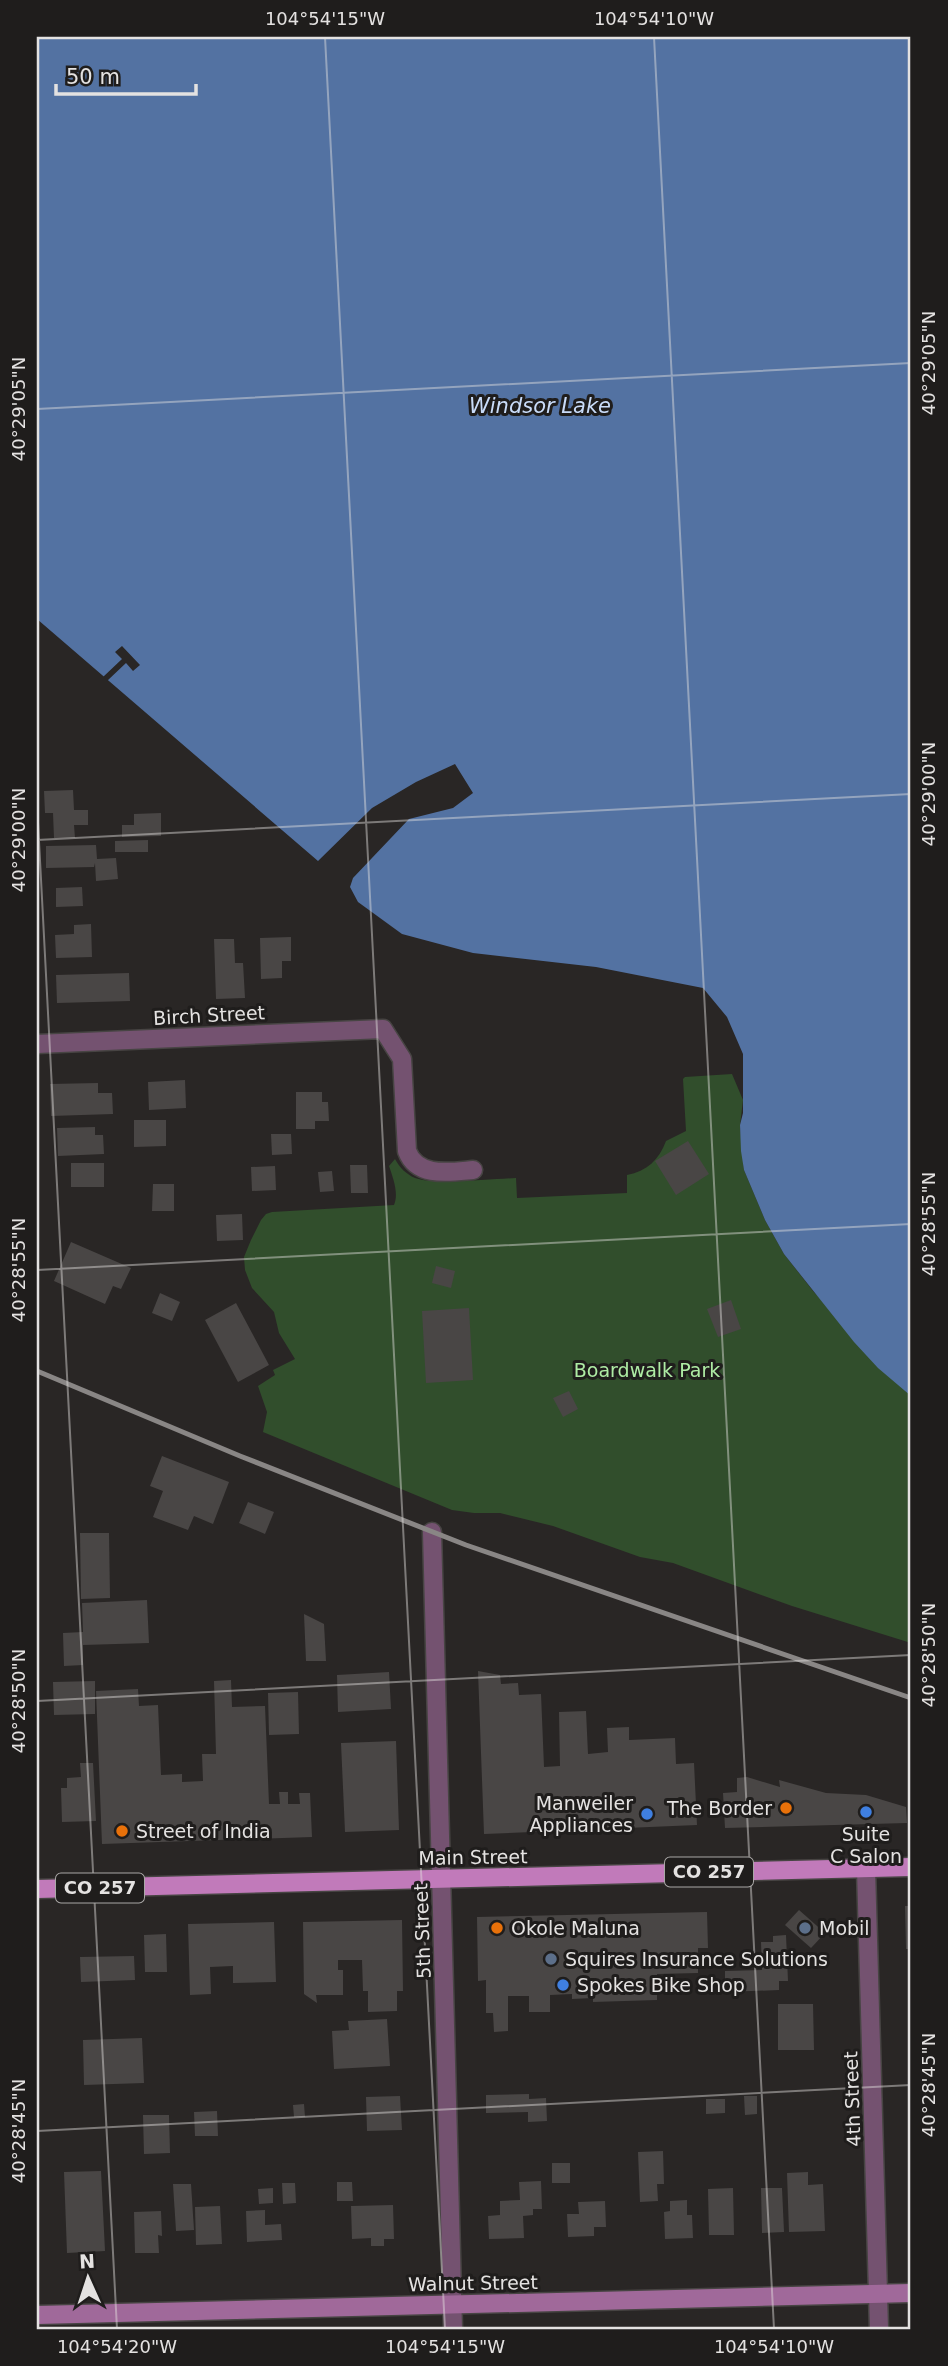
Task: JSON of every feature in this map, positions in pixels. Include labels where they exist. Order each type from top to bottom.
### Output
[{"type":"main road","name":"Main Street","points":[[37,1889],[911,1867]]},
{"type":"street","name":"Birch Street","points":[[37,1044],[383,1029],[402,1059],[407,1151],[414,1164],[423,1170],[473,1170]]},
{"type":"street","name":"5th Street","points":[[432,1532],[453,2329]]},
{"type":"street","name":"4th Street","points":[[866,1868],[879,2329]]},
{"type":"street","name":"Walnut Street","points":[[37,2315],[911,2293]]},
{"type":"green space","name":"Boardwalk Park","points":[[732,1074],[743,1100],[740,1125],[744,1170],[765,1220],[784,1254],[813,1291],[911,1396],[911,1643],[792,1606],[673,1563],[640,1557],[553,1526],[500,1513],[452,1510],[263,1432],[267,1412],[258,1386],[275,1375],[273,1370],[295,1359],[279,1333],[274,1312],[252,1288],[245,1270],[244,1257],[266,1214],[394,1205],[396,1191],[389,1166],[395,1159],[406,1173],[424,1180],[516,1178],[517,1198],[627,1193],[627,1175],[646,1167],[660,1154],[666,1141],[686,1131],[683,1079]]},
{"type":"water","name":"Windsor Lake","points":[[37,37],[911,37],[911,1396],[878,1368],[854,1342],[784,1254],[765,1220],[744,1170],[741,1151],[743,1054],[727,1017],[703,988],[596,967],[473,953],[402,934],[358,902],[350,887],[353,878],[409,819],[453,808],[473,793],[455,764],[416,782],[372,808],[318,861],[37,619]]},
{"type":"pier","points":[[122,646],[140,665],[133,671],[126,663],[107,681],[103,677],[122,659],[115,652]]},
{"type":"building","points":[[73,790],[74,810],[88,810],[88,825],[74,825],[75,838],[54,838],[53,813],[45,813],[44,791]]},
{"type":"building","points":[[161,813],[161,836],[122,837],[122,825],[134,825],[134,814]]},
{"type":"building","points":[[148,840],[148,852],[115,852],[115,841]]},
{"type":"building","points":[[96,845],[97,859],[116,858],[118,879],[96,881],[95,863],[94,867],[46,868],[46,846]]},
{"type":"building","points":[[82,887],[83,906],[56,907],[56,888]]},
{"type":"building","points":[[91,924],[92,957],[56,958],[55,935],[74,934],[74,925]]},
{"type":"building","points":[[291,937],[291,961],[282,961],[282,978],[261,979],[260,938]]},
{"type":"building","points":[[214,939],[234,939],[235,963],[243,963],[245,998],[216,999]]},
{"type":"building","points":[[129,973],[130,1001],[57,1003],[56,975]]},
{"type":"building","points":[[185,1080],[186,1108],[149,1110],[148,1082]]},
{"type":"building","points":[[98,1083],[98,1093],[112,1093],[113,1114],[51,1116],[50,1084]]},
{"type":"building","points":[[296,1092],[322,1092],[322,1102],[328,1102],[329,1121],[315,1121],[315,1129],[296,1129]]},
{"type":"building","points":[[134,1120],[166,1120],[166,1146],[134,1147]]},
{"type":"building","points":[[95,1127],[95,1135],[103,1135],[104,1154],[58,1156],[57,1128]]},
{"type":"building","points":[[271,1134],[291,1134],[292,1154],[272,1155]]},
{"type":"building","points":[[688,1141],[709,1174],[676,1195],[655,1161]]},
{"type":"building","points":[[71,1163],[104,1163],[104,1187],[71,1187]]},
{"type":"building","points":[[350,1165],[367,1165],[368,1193],[351,1193]]},
{"type":"building","points":[[275,1166],[276,1190],[252,1191],[251,1167]]},
{"type":"building","points":[[332,1171],[334,1191],[320,1192],[318,1172]]},
{"type":"building","points":[[153,1184],[174,1184],[174,1211],[152,1211]]},
{"type":"building","points":[[242,1214],[243,1240],[217,1241],[216,1215]]},
{"type":"building","points":[[71,1242],[131,1268],[121,1289],[113,1286],[105,1304],[54,1281]]},
{"type":"building","points":[[436,1266],[455,1271],[451,1288],[432,1283]]},
{"type":"building","points":[[160,1293],[180,1302],[172,1321],[152,1313]]},
{"type":"building","points":[[731,1300],[741,1329],[718,1337],[707,1309]]},
{"type":"building","points":[[236,1303],[269,1365],[238,1382],[205,1320]]},
{"type":"building","points":[[469,1308],[473,1380],[426,1383],[422,1311]]},
{"type":"building","points":[[569,1391],[578,1409],[563,1417],[553,1398]]},
{"type":"building","points":[[162,1456],[229,1482],[213,1524],[194,1516],[188,1530],[153,1517],[163,1491],[150,1486]]},
{"type":"building","points":[[248,1502],[274,1512],[265,1534],[239,1523]]},
{"type":"building","points":[[80,1533],[109,1533],[110,1598],[81,1599]]},
{"type":"building","points":[[147,1600],[149,1643],[83,1645],[83,1665],[64,1666],[63,1633],[83,1632],[82,1603]]},
{"type":"building","points":[[304,1614],[324,1624],[326,1661],[306,1661]]},
{"type":"building","points":[[478,1671],[500,1675],[501,1684],[518,1683],[519,1695],[541,1694],[544,1767],[560,1766],[559,1712],[586,1711],[588,1754],[608,1752],[607,1728],[629,1727],[629,1740],[675,1738],[676,1764],[694,1763],[697,1825],[484,1834]]},
{"type":"building","points":[[389,1672],[391,1709],[338,1712],[337,1675]]},
{"type":"building","points":[[231,1680],[232,1707],[265,1706],[269,1804],[280,1804],[279,1792],[288,1792],[288,1804],[300,1804],[299,1793],[310,1793],[312,1837],[102,1844],[96,1691],[138,1689],[139,1706],[158,1705],[161,1775],[182,1774],[182,1782],[203,1781],[202,1754],[216,1754],[214,1681]]},
{"type":"building","points":[[95,1681],[95,1714],[54,1715],[53,1682]]},
{"type":"building","points":[[298,1692],[299,1734],[269,1735],[268,1693]]},
{"type":"building","points":[[396,1741],[399,1830],[345,1832],[341,1743]]},
{"type":"building","points":[[80,1763],[93,1763],[96,1821],[62,1822],[61,1788],[67,1788],[67,1778],[81,1777]]},
{"type":"building","points":[[747,1777],[780,1787],[779,1780],[826,1793],[866,1795],[906,1807],[907,1823],[725,1828],[723,1793],[737,1792],[737,1778]]},
{"type":"building","points":[[905,1906],[911,1906],[911,1949],[906,1949]]},
{"type":"building","points":[[799,1910],[825,1933],[811,1948],[785,1925]]},
{"type":"building","points":[[707,1912],[708,1948],[698,1948],[698,1973],[657,1974],[657,2000],[593,2002],[593,1998],[572,1999],[572,1994],[550,1995],[550,2012],[529,2012],[529,1996],[508,1996],[508,2031],[494,2032],[493,2013],[486,2013],[486,1980],[478,1981],[477,1917]]},
{"type":"building","points":[[402,1920],[403,1991],[397,1991],[397,2011],[368,2012],[368,1991],[363,1991],[362,1960],[338,1960],[338,1970],[343,1970],[343,1995],[316,1995],[317,2003],[304,1994],[303,1922]]},
{"type":"building","points":[[274,1922],[276,1982],[233,1983],[233,1966],[210,1967],[211,1994],[190,1995],[188,1924]]},
{"type":"building","points":[[166,1934],[167,1972],[145,1972],[144,1935]]},
{"type":"building","points":[[786,1935],[788,1981],[779,1981],[779,1990],[725,1992],[725,1971],[762,1970],[761,1942],[773,1942],[773,1936]]},
{"type":"building","points":[[134,1956],[135,1980],[81,1982],[80,1957]]},
{"type":"building","points":[[778,2004],[813,2004],[814,2050],[778,2050]]},
{"type":"building","points":[[387,2019],[390,2066],[334,2069],[332,2031],[349,2030],[348,2021]]},
{"type":"building","points":[[142,2038],[144,2083],[84,2085],[83,2040]]},
{"type":"building","points":[[529,2094],[529,2099],[546,2098],[547,2121],[528,2122],[528,2112],[486,2113],[486,2095]]},
{"type":"building","points":[[400,2096],[402,2130],[367,2131],[366,2097]]},
{"type":"building","points":[[744,2096],[757,2096],[757,2114],[745,2115]]},
{"type":"building","points":[[706,2099],[725,2099],[725,2113],[706,2114]]},
{"type":"building","points":[[304,2104],[305,2117],[294,2117],[293,2105]]},
{"type":"building","points":[[217,2111],[218,2136],[195,2136],[194,2112]]},
{"type":"building","points":[[143,2115],[169,2115],[170,2153],[144,2154]]},
{"type":"building","points":[[663,2151],[664,2184],[657,2184],[658,2201],[640,2202],[638,2152]]},
{"type":"building","points":[[552,2163],[570,2163],[570,2183],[552,2183]]},
{"type":"building","points":[[101,2171],[105,2251],[67,2253],[64,2172]]},
{"type":"building","points":[[808,2172],[808,2185],[823,2184],[825,2231],[789,2232],[787,2173]]},
{"type":"building","points":[[541,2181],[542,2209],[533,2209],[533,2215],[523,2216],[524,2238],[489,2239],[488,2216],[500,2215],[500,2201],[520,2200],[519,2182]]},
{"type":"building","points":[[337,2182],[352,2182],[353,2201],[337,2201]]},
{"type":"building","points":[[282,2183],[295,2183],[296,2203],[283,2204]]},
{"type":"building","points":[[173,2184],[191,2184],[194,2230],[176,2231]]},
{"type":"building","points":[[273,2188],[273,2203],[259,2204],[258,2189]]},
{"type":"building","points":[[733,2188],[734,2235],[709,2235],[708,2189]]},
{"type":"building","points":[[761,2188],[782,2188],[784,2232],[762,2233]]},
{"type":"building","points":[[687,2200],[687,2215],[692,2215],[693,2238],[665,2239],[664,2212],[670,2211],[670,2201]]},
{"type":"building","points":[[605,2201],[606,2227],[594,2227],[594,2236],[568,2237],[567,2214],[579,2214],[578,2202]]},
{"type":"building","points":[[393,2205],[394,2239],[384,2239],[384,2246],[371,2246],[371,2238],[352,2239],[351,2206]]},
{"type":"building","points":[[220,2206],[222,2244],[196,2245],[195,2207]]},
{"type":"building","points":[[265,2210],[265,2225],[281,2224],[282,2240],[247,2242],[246,2211]]},
{"type":"building","points":[[161,2211],[162,2236],[158,2235],[159,2253],[135,2253],[134,2212]]},
{"type":"railway","points":[[37,1371],[240,1456],[466,1545],[911,1698]]},
{"type":"place","name":"The Border","points":[[786,1808]]},
{"type":"place","name":"Suite C Salon","points":[[866,1812]]},
{"type":"place","name":"Manweiler Appliances","points":[[647,1814]]},
{"type":"place","name":"Street of India","points":[[122,1831]]},
{"type":"place","name":"Okole Maluna","points":[[497,1928]]},
{"type":"place","name":"Mobil","points":[[805,1928]]},
{"type":"place","name":"Squires Insurance Solutions","points":[[551,1959]]},
{"type":"place","name":"Spokes Bike Shop","points":[[563,1985]]}]
